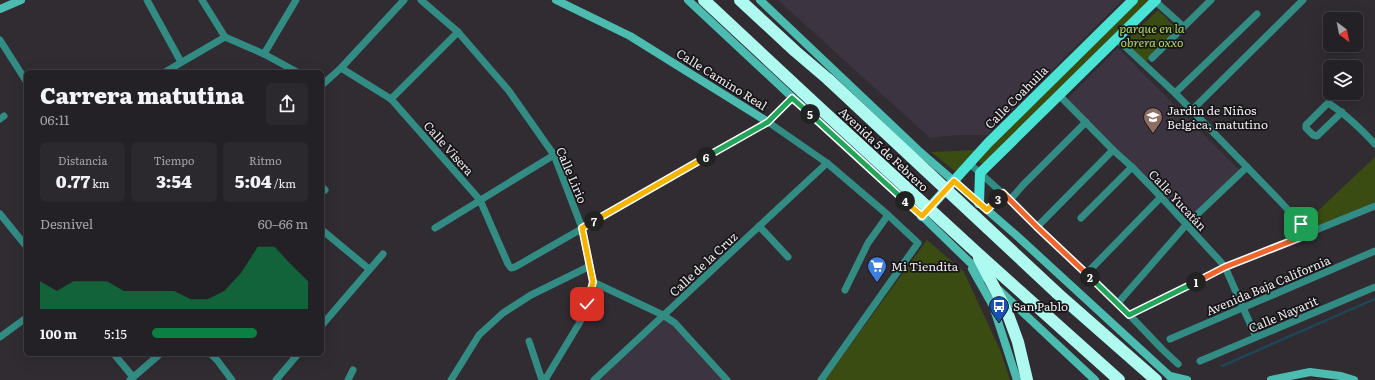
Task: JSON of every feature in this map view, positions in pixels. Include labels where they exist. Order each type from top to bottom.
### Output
[{"type":"highway","name":"Avenida 5 de Febrero","points":[[704,0],[975,252],[1119,380]]},
{"type":"highway","name":"Avenida 5 de Febrero","points":[[740,0],[829,80],[1057,293],[1156,380]]},
{"type":"highway","points":[[975,252],[1007,312],[1018,342],[1027,380]]},
{"type":"main road","points":[[0,9],[21,0]]},
{"type":"main road","name":"Calle Camino Real","points":[[556,0],[630,36],[768,122]]},
{"type":"main road","name":"Avenida 5 de Febrero","points":[[688,0],[792,98],[922,216],[968,262],[1095,380]]},
{"type":"main road","name":"Avenida 5 de Febrero","points":[[760,0],[918,150],[1016,235],[1172,378]]},
{"type":"main road","name":"Calle Coahuila","points":[[922,216],[969,163],[1133,0]]},
{"type":"main road","points":[[978,203],[980,173],[1156,0]]},
{"type":"main road","points":[[968,262],[992,306],[1017,380]]},
{"type":"main road","points":[[1271,380],[1310,372],[1341,376],[1354,380]]},
{"type":"main road","points":[[1172,378],[1187,380]]},
{"type":"street","points":[[148,0],[181,62]]},
{"type":"street","points":[[202,0],[225,37],[264,54],[293,70]]},
{"type":"street","points":[[264,54],[296,0]]},
{"type":"street","points":[[324,83],[341,68],[404,0]]},
{"type":"street","name":"Calle Lirio","points":[[421,0],[458,32],[509,90],[554,155],[582,228],[593,282]]},
{"type":"street","points":[[1156,0],[1183,26]]},
{"type":"street","points":[[1152,58],[1211,0]]},
{"type":"street","points":[[1191,111],[1303,0]]},
{"type":"street","points":[[1175,93],[1258,14]]},
{"type":"street","points":[[391,99],[458,32]]},
{"type":"street","points":[[168,70],[225,37]]},
{"type":"street","points":[[1117,39],[1175,93],[1247,167],[1301,224],[1304,236]]},
{"type":"street","points":[[0,40],[24,78]]},
{"type":"street","name":"Calle Visera","points":[[341,68],[391,99],[480,200],[511,268],[582,228]]},
{"type":"street","name":"Calle Yucatán","points":[[1059,94],[1161,197],[1225,267],[1256,337]]},
{"type":"street","points":[[582,228],[768,122],[792,98]]},
{"type":"street","points":[[1342,112],[1318,135],[1314,136],[1306,128],[1306,125],[1328,103],[1342,112],[1375,144]]},
{"type":"street","name":"Calle Camino Real","points":[[768,122],[827,163],[888,215],[918,243],[821,380]]},
{"type":"street","points":[[1010,200],[1086,122]]},
{"type":"street","points":[[1037,227],[1113,150]]},
{"type":"street","points":[[435,228],[554,155]]},
{"type":"street","name":"Calle de la Cruz","points":[[594,380],[827,163]]},
{"type":"street","points":[[969,163],[1003,193],[1037,227],[1118,302],[1178,364]]},
{"type":"street","points":[[1081,218],[1132,167]]},
{"type":"street","points":[[1118,302],[1186,225],[1247,167]]},
{"type":"street","points":[[987,210],[1003,193]]},
{"type":"street","points":[[1087,273],[1161,197]]},
{"type":"street","points":[[1129,315],[1225,267],[1375,206]]},
{"type":"street","points":[[0,214],[24,244]]},
{"type":"street","points":[[845,290],[868,242],[888,215]]},
{"type":"street","points":[[760,226],[788,257]]},
{"type":"street","points":[[324,232],[369,269]]},
{"type":"street","name":"Avenida Baja California","points":[[1170,339],[1375,251]]},
{"type":"street","points":[[324,323],[382,254]]},
{"type":"street","points":[[451,380],[479,335],[503,313],[531,294],[590,266]]},
{"type":"street","points":[[545,380],[580,322],[593,282],[663,315],[675,323],[727,380]]},
{"type":"street","name":"Calle Nayarit","points":[[1200,361],[1375,287]]},
{"type":"street","points":[[0,337],[24,319]]},
{"type":"street","points":[[529,341],[542,380]]},
{"type":"street","points":[[116,356],[132,378],[158,356]]},
{"type":"street","points":[[276,380],[296,356]]},
{"type":"street","points":[[219,357],[232,380]]},
{"type":"street","points":[[348,380],[353,370]]},
{"type":"shaded area","points":[[778,0],[1122,0],[987,135],[958,135],[930,138]]},
{"type":"shaded area","name":"Jardín de Niños Belgica, matutino","points":[[1118,48],[1239,170],[1186,221],[1067,99]]},
{"type":"shaded area","points":[[663,315],[727,380],[594,380]]},
{"type":"green space","points":[[1135,0],[1155,0],[1124,32],[982,164],[973,157],[955,171],[931,152],[976,150]]},
{"type":"green space","name":"parque en la obrera oxxo","points":[[1158,10],[1178,30],[1146,62],[1125,42]]},
{"type":"green space","points":[[1375,157],[1375,202],[1311,230],[1305,223]]},
{"type":"green space","points":[[927,240],[964,272],[1001,352],[1010,380],[825,380]]},
{"type":"waterway","points":[[1222,366],[1375,299]]},
{"type":"place","name":"Jardín de Niños Belgica, matutino","points":[[1153,134]]},
{"type":"place","name":"Mi Tiendita","points":[[877,283]]},
{"type":"place","name":"San Pablo","points":[[999,323]]},
{"type":"route","points":[[587,304],[593,282],[582,228],[768,122],[792,98],[922,216],[954,181],[987,210],[1003,193],[1037,227],[1118,302],[1129,315],[1225,267],[1304,236],[1301,224]]}]
